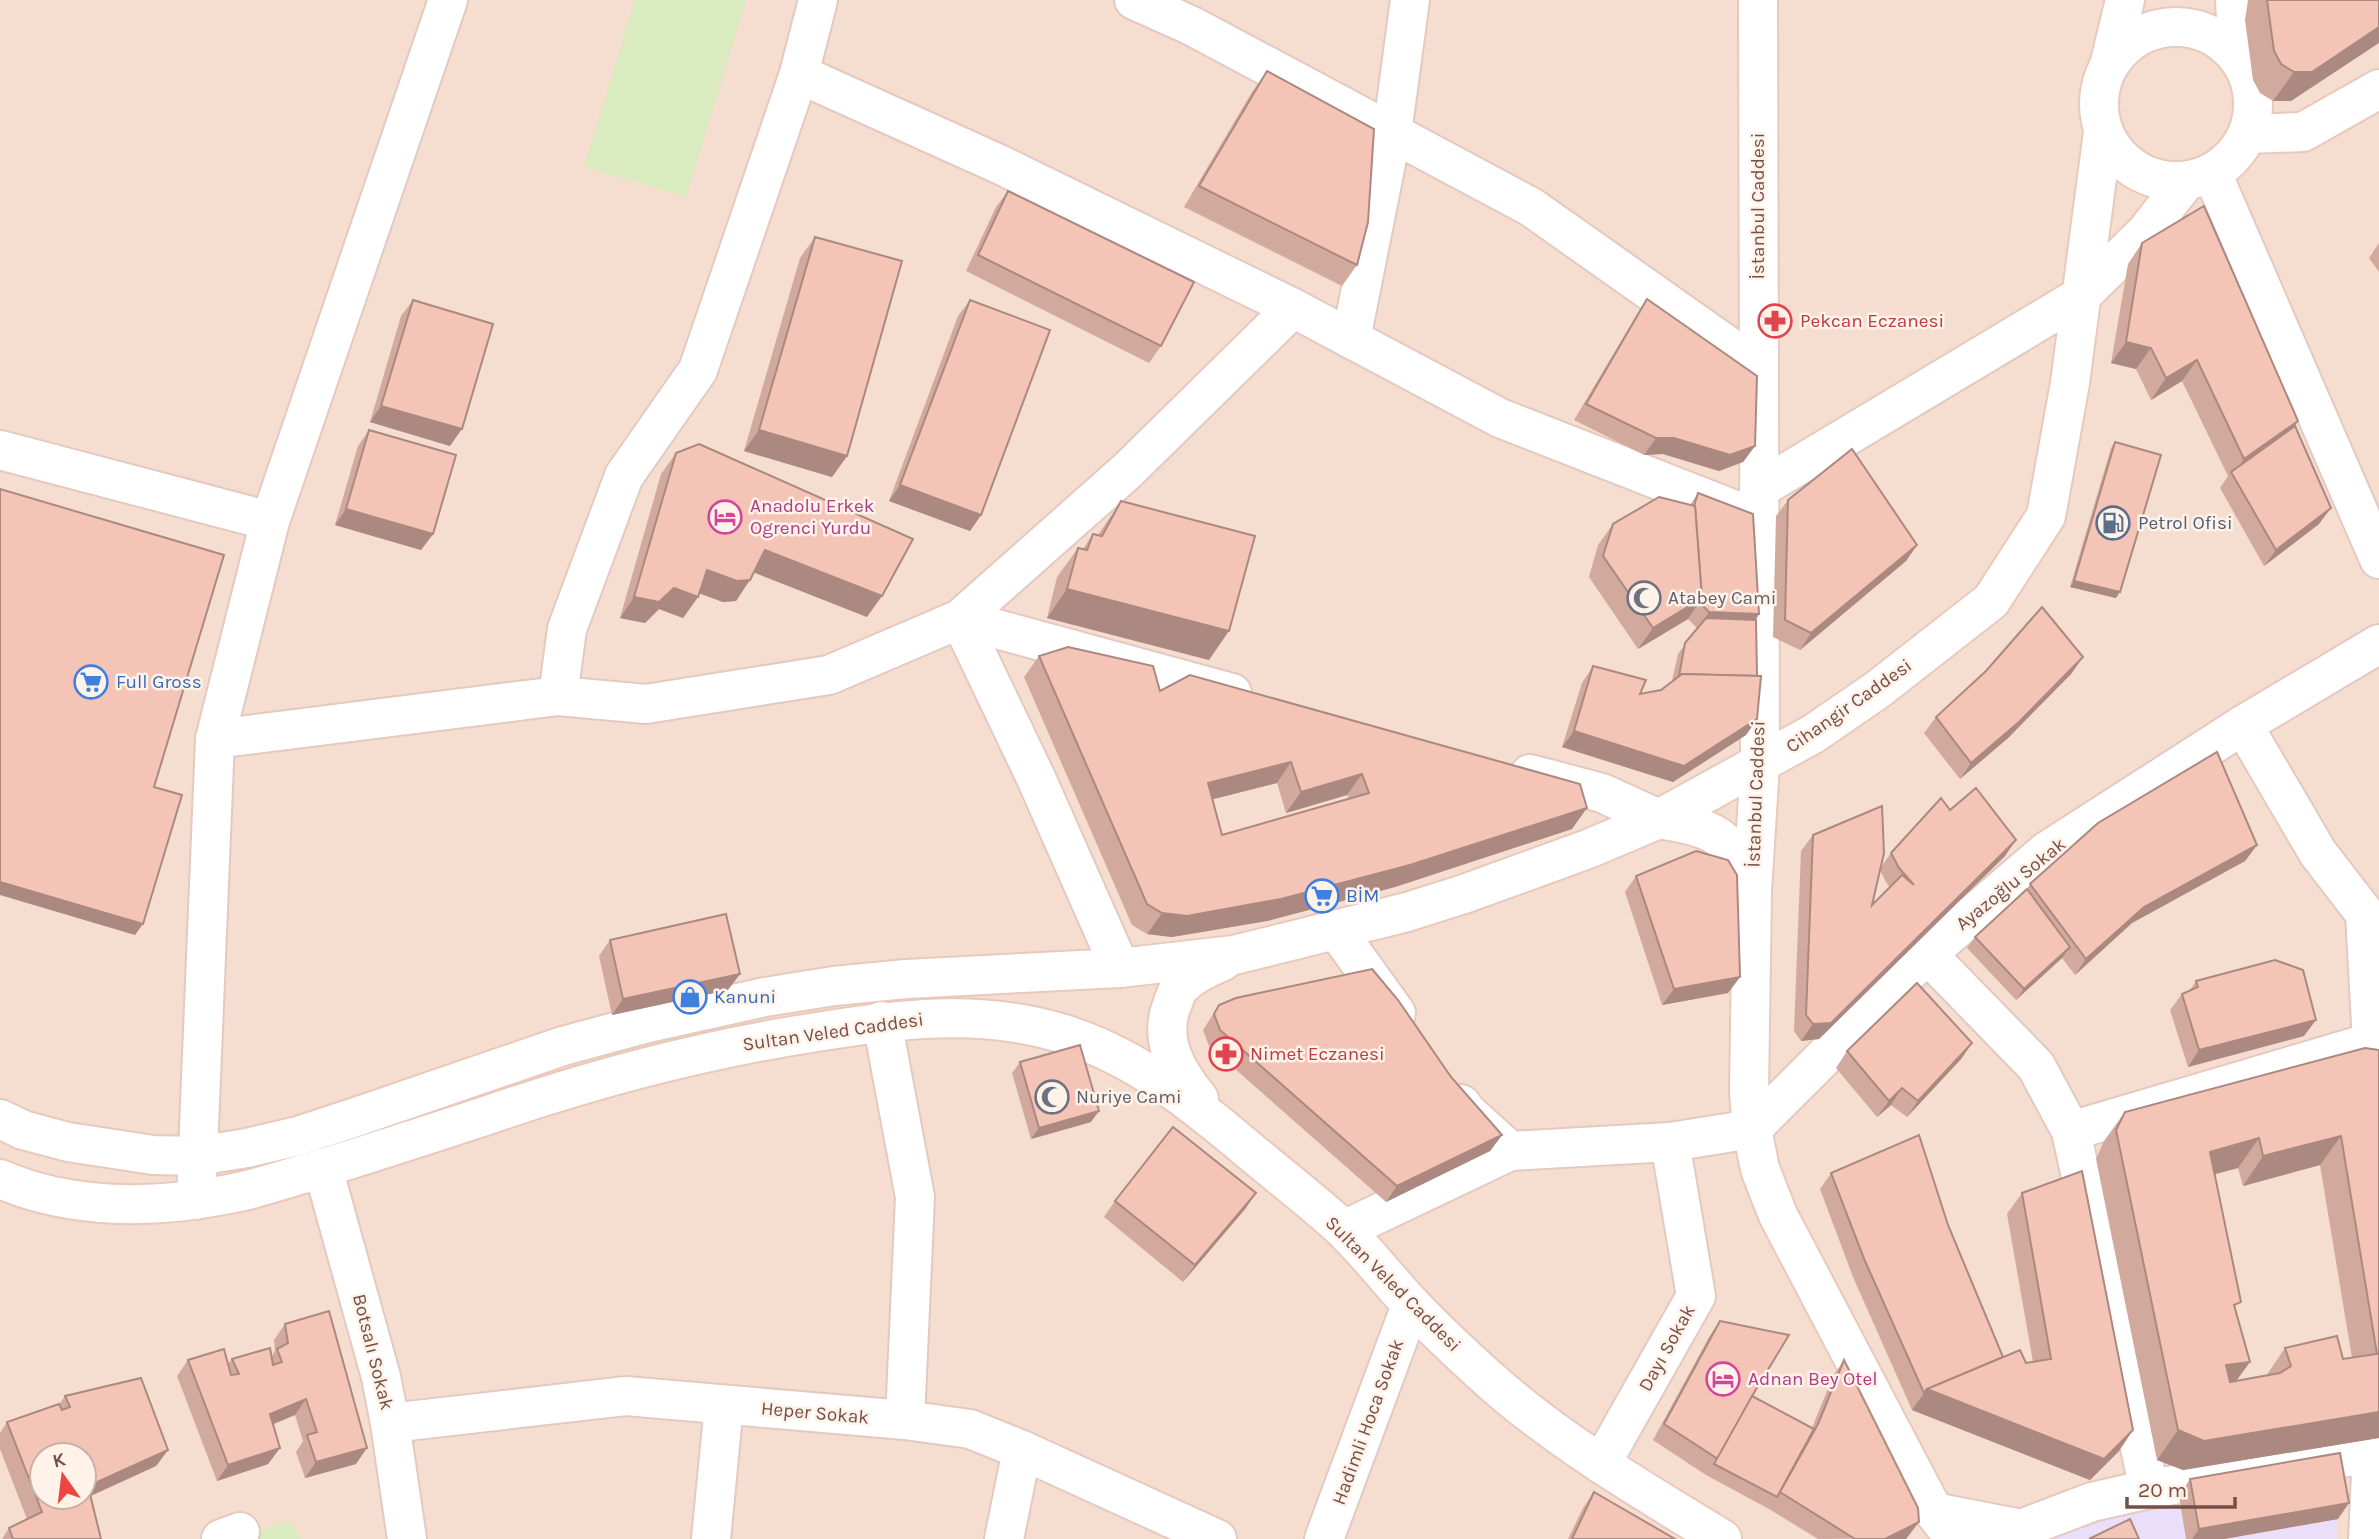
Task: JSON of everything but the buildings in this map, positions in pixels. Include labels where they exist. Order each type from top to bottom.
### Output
[{"type":"street","points":[[196,1200],[215,739],[270,521],[448,0]]},
{"type":"street","points":[[558,696],[567,629],[624,476],[698,370],[799,74],[818,0]]},
{"type":"street","points":[[1134,0],[1192,26],[1531,207],[1759,368]]},
{"type":"street","points":[[1351,339],[1392,133],[1410,0]]},
{"type":"street","name":"İstanbul Caddesi","points":[[1758,0],[1760,765],[1752,891],[1749,1093],[1752,1129],[1760,1168],[1779,1215],[1939,1530]]},
{"type":"street","points":[[2110,62],[2125,0]]},
{"type":"street","points":[[2235,0],[2238,57]]},
{"type":"street","name":"Cihangir Caddesi","points":[[1234,955],[1337,930],[1464,894],[1588,849],[1660,819],[1813,734],[1877,690],[1991,601],[2046,516],[2070,383],[2103,132],[2098,109],[2101,84],[2110,62],[2126,43],[2148,31],[2172,26],[2197,29],[2219,39],[2238,57],[2250,82],[2253,108],[2248,134]]},
{"type":"street","points":[[799,74],[1001,165],[1293,308],[1500,418],[1759,504],[2081,296],[2199,177],[2233,157],[2248,134],[2303,132],[2379,89]]},
{"type":"street","points":[[2103,132],[2116,153],[2134,170],[2159,180],[2199,177]]},
{"type":"street","points":[[2199,177],[2379,559]]},
{"type":"street","points":[[215,739],[558,696],[646,704],[829,675],[960,619],[1127,471],[1293,308]]},
{"type":"street","points":[[0,450],[270,521]]},
{"type":"street","points":[[960,619],[1268,702]]},
{"type":"street","points":[[960,619],[1036,778],[1120,968]]},
{"type":"street","name":"Ayazoğlu Sokak","points":[[1752,1129],[1927,954],[2047,851],[2243,724],[2379,644]]},
{"type":"street","points":[[2071,1131],[2375,1059],[2372,909],[2318,853],[2243,724]]},
{"type":"street","points":[[1495,764],[1602,793],[1660,819],[1707,830],[1728,843],[1739,860],[1752,891]]},
{"type":"street","points":[[1337,930],[1418,1044]]},
{"type":"street","points":[[1927,954],[2036,1066],[2071,1131],[2149,1489]]},
{"type":"street","points":[[0,1119],[23,1130],[68,1142],[153,1155],[197,1157],[298,1136],[563,1046],[731,1004],[834,986],[906,979],[1120,968],[1234,955]]},
{"type":"street","points":[[1223,1129],[1188,1086],[1173,1059],[1166,1033],[1169,1012],[1179,988],[1196,973],[1234,955]]},
{"type":"street","name":"Sultan Veled Caddesi","points":[[0,1180],[57,1196],[102,1203],[153,1205],[196,1200],[234,1194],[410,1142],[495,1112],[684,1058],[882,1021],[935,1017],[1021,1023],[1059,1032],[1104,1049],[1143,1069],[1176,1091],[1344,1230],[1411,1305],[1526,1412],[1601,1464],[1722,1539]]},
{"type":"street","points":[[882,1021],[915,1197],[905,1420]]},
{"type":"street","points":[[1442,1078],[1466,1112],[1510,1151]]},
{"type":"street","points":[[1344,1230],[1510,1151],[1670,1142],[1752,1129]]},
{"type":"street","name":"Dayı Sokak","points":[[1601,1464],[1696,1296],[1670,1142]]},
{"type":"street","name":"Botsalı Sokak","points":[[323,1168],[381,1377],[407,1539]]},
{"type":"street","name":"Hadimli Hoca Sokak","points":[[1324,1539],[1411,1305]]},
{"type":"street","name":"Heper Sokak","points":[[390,1423],[626,1396],[905,1420],[970,1429],[1217,1539]]},
{"type":"street","points":[[711,1539],[724,1405]]},
{"type":"street","points":[[1004,1539],[1022,1450]]},
{"type":"street","points":[[1939,1530],[2021,1529],[2092,1502],[2149,1489],[2375,1453],[2368,1539]]},
{"type":"shaded area","points":[[0,0],[2379,0],[2379,1539],[0,1539]]},
{"type":"shaded area","points":[[2179,1496],[2338,1519],[2337,1539],[2034,1539]]},
{"type":"green space","points":[[635,0],[746,0],[686,197],[584,167]]},
{"type":"green space","points":[[290,1521],[301,1539],[236,1539]]},
{"type":"place","name":"Pekcan Eczanesi","points":[[1775,321]]},
{"type":"place","name":"Anadolu Erkek Ogrenci Yurdu","points":[[725,517]]},
{"type":"place","name":"Petrol Ofisi","points":[[2113,523]]},
{"type":"place","name":"Atabey Cami","points":[[1644,598]]},
{"type":"place","name":"Full Gross","points":[[91,682]]},
{"type":"place","name":"BİM","points":[[1322,896]]},
{"type":"place","name":"Kanuni","points":[[690,997]]},
{"type":"place","name":"Nimet Eczanesi","points":[[1226,1054]]},
{"type":"place","name":"Nuriye Cami","points":[[1052,1097]]},
{"type":"place","name":"Adnan Bey Otel","points":[[1723,1379]]}]
